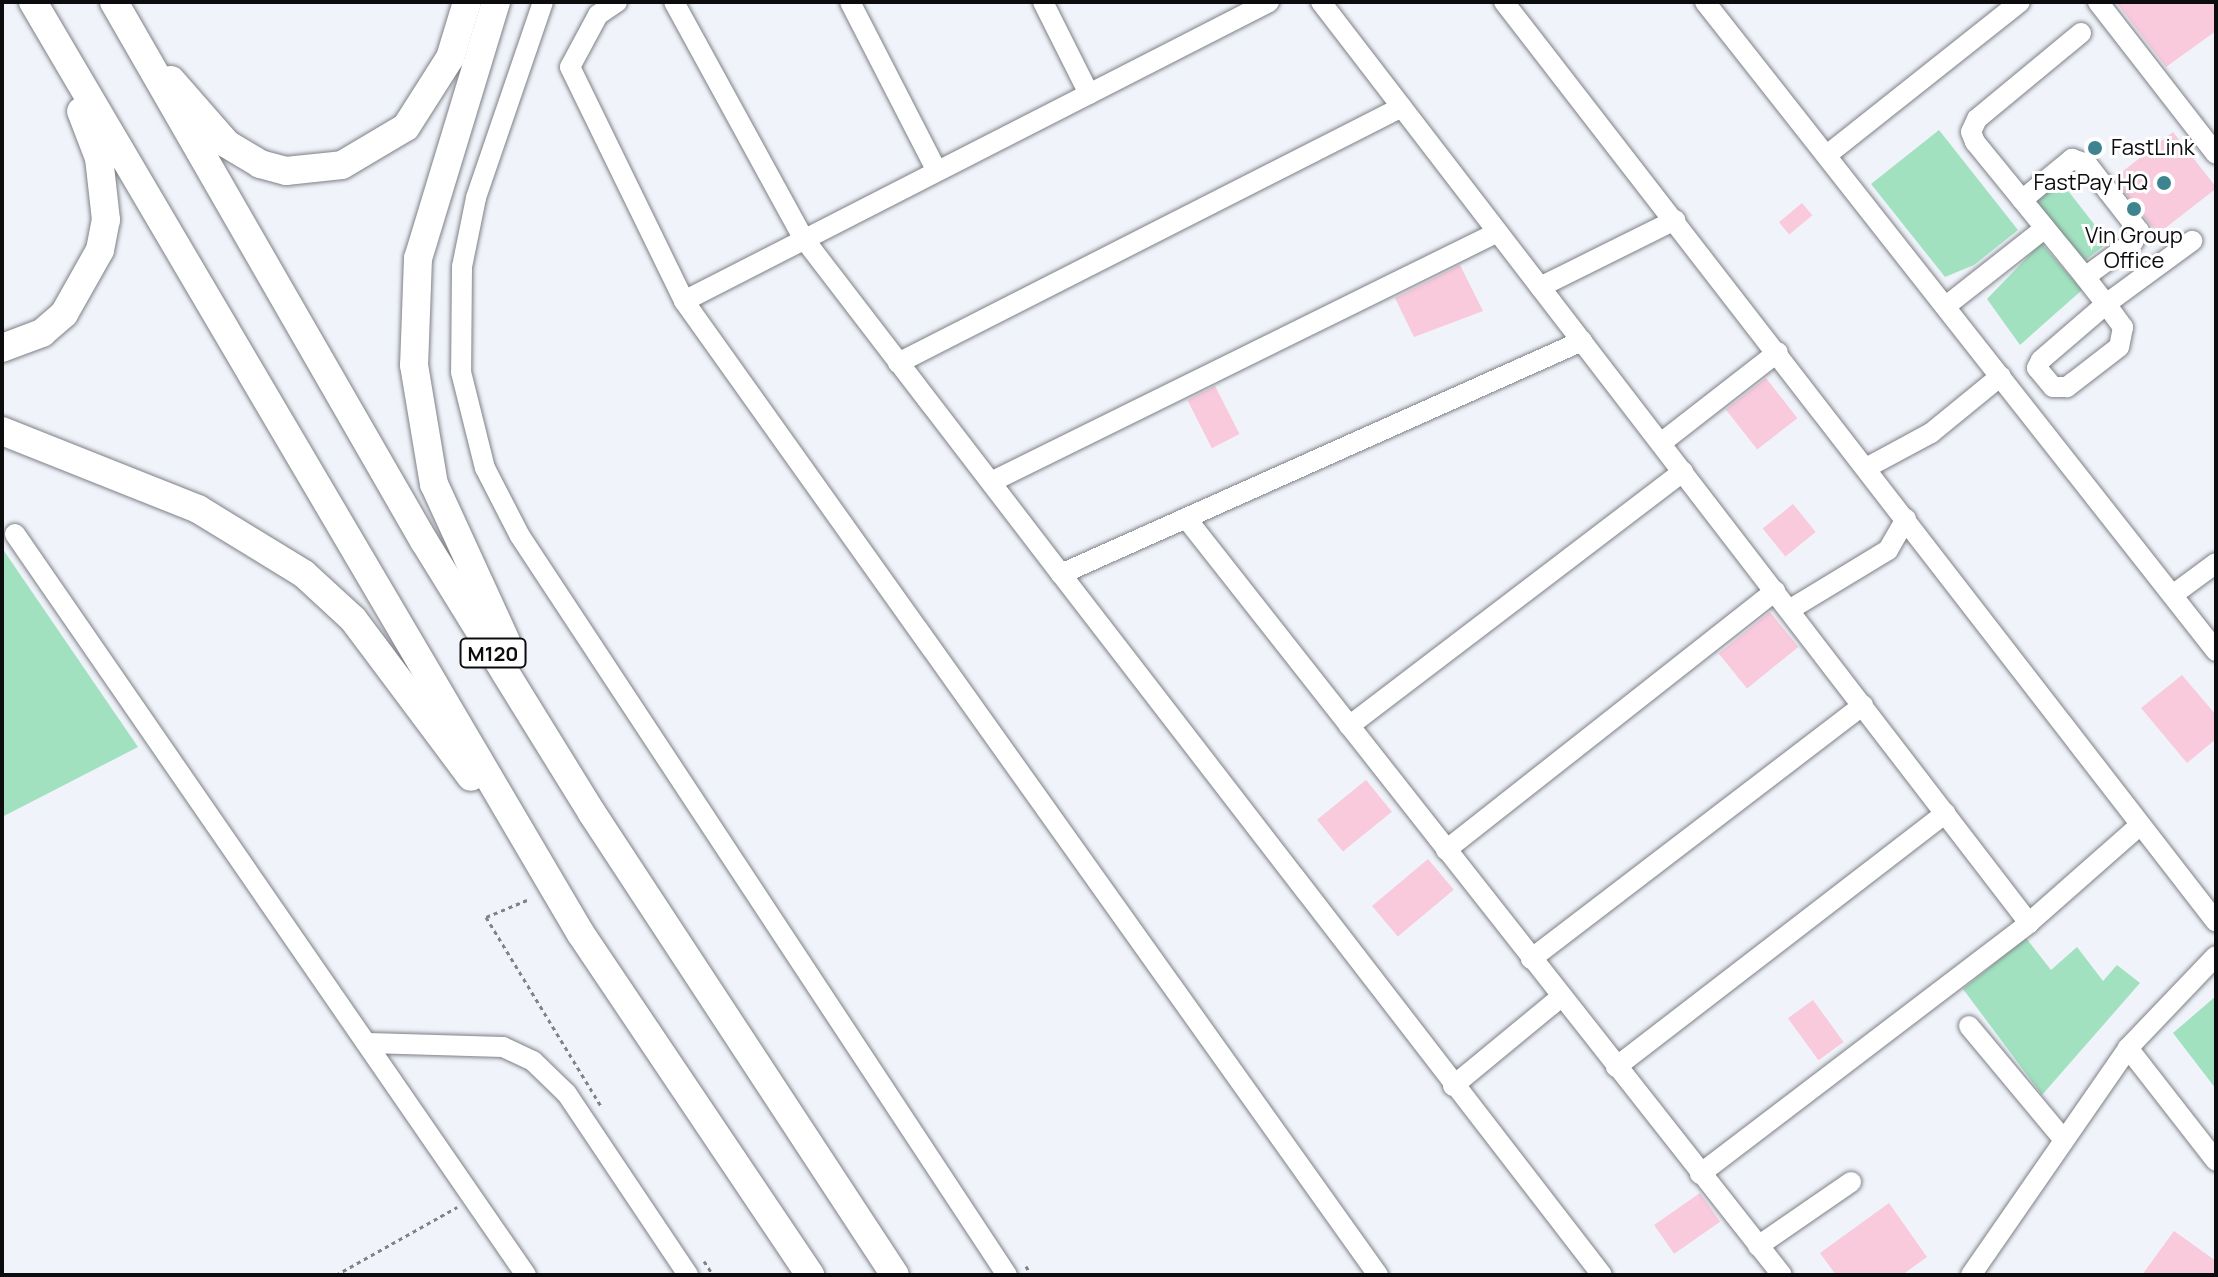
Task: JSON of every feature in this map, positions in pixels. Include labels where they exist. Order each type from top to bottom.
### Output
[{"type":"highway","points":[[2,348],[42,333],[64,314],[100,250],[106,220],[99,158],[51,36],[33,2]]},
{"type":"highway","points":[[116,7],[227,144],[260,164],[316,171],[367,156],[406,127],[450,58],[467,2]]},
{"type":"highway","points":[[496,2],[418,258],[414,365],[421,425],[434,484],[475,582],[592,813]]},
{"type":"highway","name":"M120","points":[[116,7],[392,486],[592,813],[895,1275]]},
{"type":"highway","name":"M120","points":[[51,36],[581,934],[810,1275]]},
{"type":"highway","points":[[2,431],[198,509],[304,574],[386,661],[581,934]]},
{"type":"street","points":[[543,2],[476,198],[462,267],[461,372],[485,468],[520,536],[1007,1275]]},
{"type":"street","points":[[617,2],[598,15],[570,67],[684,301],[1378,1275]]},
{"type":"street","points":[[674,2],[804,239],[1453,1086],[1602,1275]]},
{"type":"street","points":[[850,2],[937,171]]},
{"type":"street","points":[[1043,2],[1089,94]]},
{"type":"street","points":[[684,301],[1089,94],[1242,8],[1269,2]]},
{"type":"street","points":[[1321,2],[2029,923]]},
{"type":"street","points":[[1504,2],[1778,352],[2138,827],[2216,922]]},
{"type":"street","points":[[1705,2],[2216,651]]},
{"type":"street","points":[[1827,155],[2020,2]]},
{"type":"street","points":[[2098,2],[2216,154]]},
{"type":"street","points":[[2029,410],[2053,387],[2073,384],[2122,343],[2123,327],[1975,142],[1971,127],[2081,33]]},
{"type":"street","points":[[898,363],[1402,107]]},
{"type":"street","points":[[2022,200],[2072,159],[2087,164],[2139,231],[2133,242],[2085,277]]},
{"type":"street","points":[[1540,287],[1675,220]]},
{"type":"street","points":[[1946,306],[2045,228]]},
{"type":"street","points":[[991,482],[1498,232]]},
{"type":"street","points":[[2053,387],[2038,365],[2106,304],[2192,241]]},
{"type":"street","points":[[1061,574],[1582,341]]},
{"type":"street","points":[[1661,443],[1778,352]]},
{"type":"street","points":[[1866,468],[1931,433],[2001,376]]},
{"type":"street","points":[[1349,726],[1683,472]]},
{"type":"street","points":[[1186,518],[1782,1275]]},
{"type":"street","points":[[1789,610],[1888,550],[1906,519]]},
{"type":"street","points":[[15,534],[369,1043],[468,1197],[526,1275]]},
{"type":"street","points":[[2174,594],[2216,563]]},
{"type":"street","points":[[1446,850],[1775,591]]},
{"type":"street","points":[[1531,959],[1863,705]]},
{"type":"street","points":[[1616,1067],[1946,813]]},
{"type":"street","points":[[1700,1174],[2029,923],[2138,827]]},
{"type":"street","points":[[1971,1275],[2128,1048],[2216,956]]},
{"type":"street","points":[[1453,1086],[1561,997]]},
{"type":"street","points":[[1969,1026],[2063,1139]]},
{"type":"street","points":[[369,1043],[503,1047],[533,1061],[567,1094],[688,1275]]},
{"type":"street","points":[[2128,1048],[2216,1161]]},
{"type":"street","points":[[1758,1246],[1851,1182]]},
{"type":"path","points":[[527,900],[486,917],[605,1113]]},
{"type":"path","points":[[336,1275],[441,1221],[468,1197]]},
{"type":"path","points":[[696,1250],[713,1275]]},
{"type":"green space","points":[[1939,130],[2018,230],[1974,265],[1945,277],[1871,184]]},
{"type":"green space","points":[[2051,169],[2108,242],[2082,263],[2025,189]]},
{"type":"green space","points":[[2041,243],[2082,290],[2020,345],[1987,299]]},
{"type":"green space","points":[[2,548],[138,747],[2,817]]},
{"type":"green space","points":[[2026,938],[2051,970],[2077,947],[2103,981],[2117,965],[2140,983],[2042,1095],[1963,989]]},
{"type":"green space","points":[[2216,996],[2216,1089],[2173,1033]]},
{"type":"building","points":[[2116,2],[2216,2],[2216,31],[2166,67]]},
{"type":"building","name":"FastPay HQ","points":[[2173,132],[2216,189],[2158,234],[2114,178]]},
{"type":"building","points":[[1802,203],[1812,215],[1789,235],[1779,222]]},
{"type":"building","points":[[1460,265],[1483,311],[1414,337],[1395,298]]},
{"type":"building","points":[[1766,378],[1797,418],[1757,450],[1726,409]]},
{"type":"building","points":[[1215,386],[1240,434],[1212,448],[1187,400]]},
{"type":"building","points":[[1793,504],[1816,532],[1785,557],[1763,529]]},
{"type":"building","points":[[1770,612],[1798,647],[1747,689],[1719,654]]},
{"type":"building","points":[[2182,675],[2216,715],[2216,739],[2187,763],[2141,708]]},
{"type":"building","points":[[1366,780],[1392,812],[1343,852],[1317,820]]},
{"type":"building","points":[[1428,859],[1454,890],[1398,937],[1372,906]]},
{"type":"building","points":[[1813,1000],[1844,1042],[1818,1060],[1788,1018]]},
{"type":"building","points":[[1700,1193],[1720,1222],[1674,1254],[1654,1225]]},
{"type":"building","points":[[1889,1203],[1927,1257],[1902,1275],[1836,1275],[1820,1253]]},
{"type":"building","points":[[2174,1231],[2216,1261],[2216,1275],[2142,1275]]},
{"type":"place","name":"FastLink","points":[[2095,148]]},
{"type":"place","name":"FastPay HQ","points":[[2164,183]]},
{"type":"place","name":"Vin Group Office","points":[[2134,209]]}]
